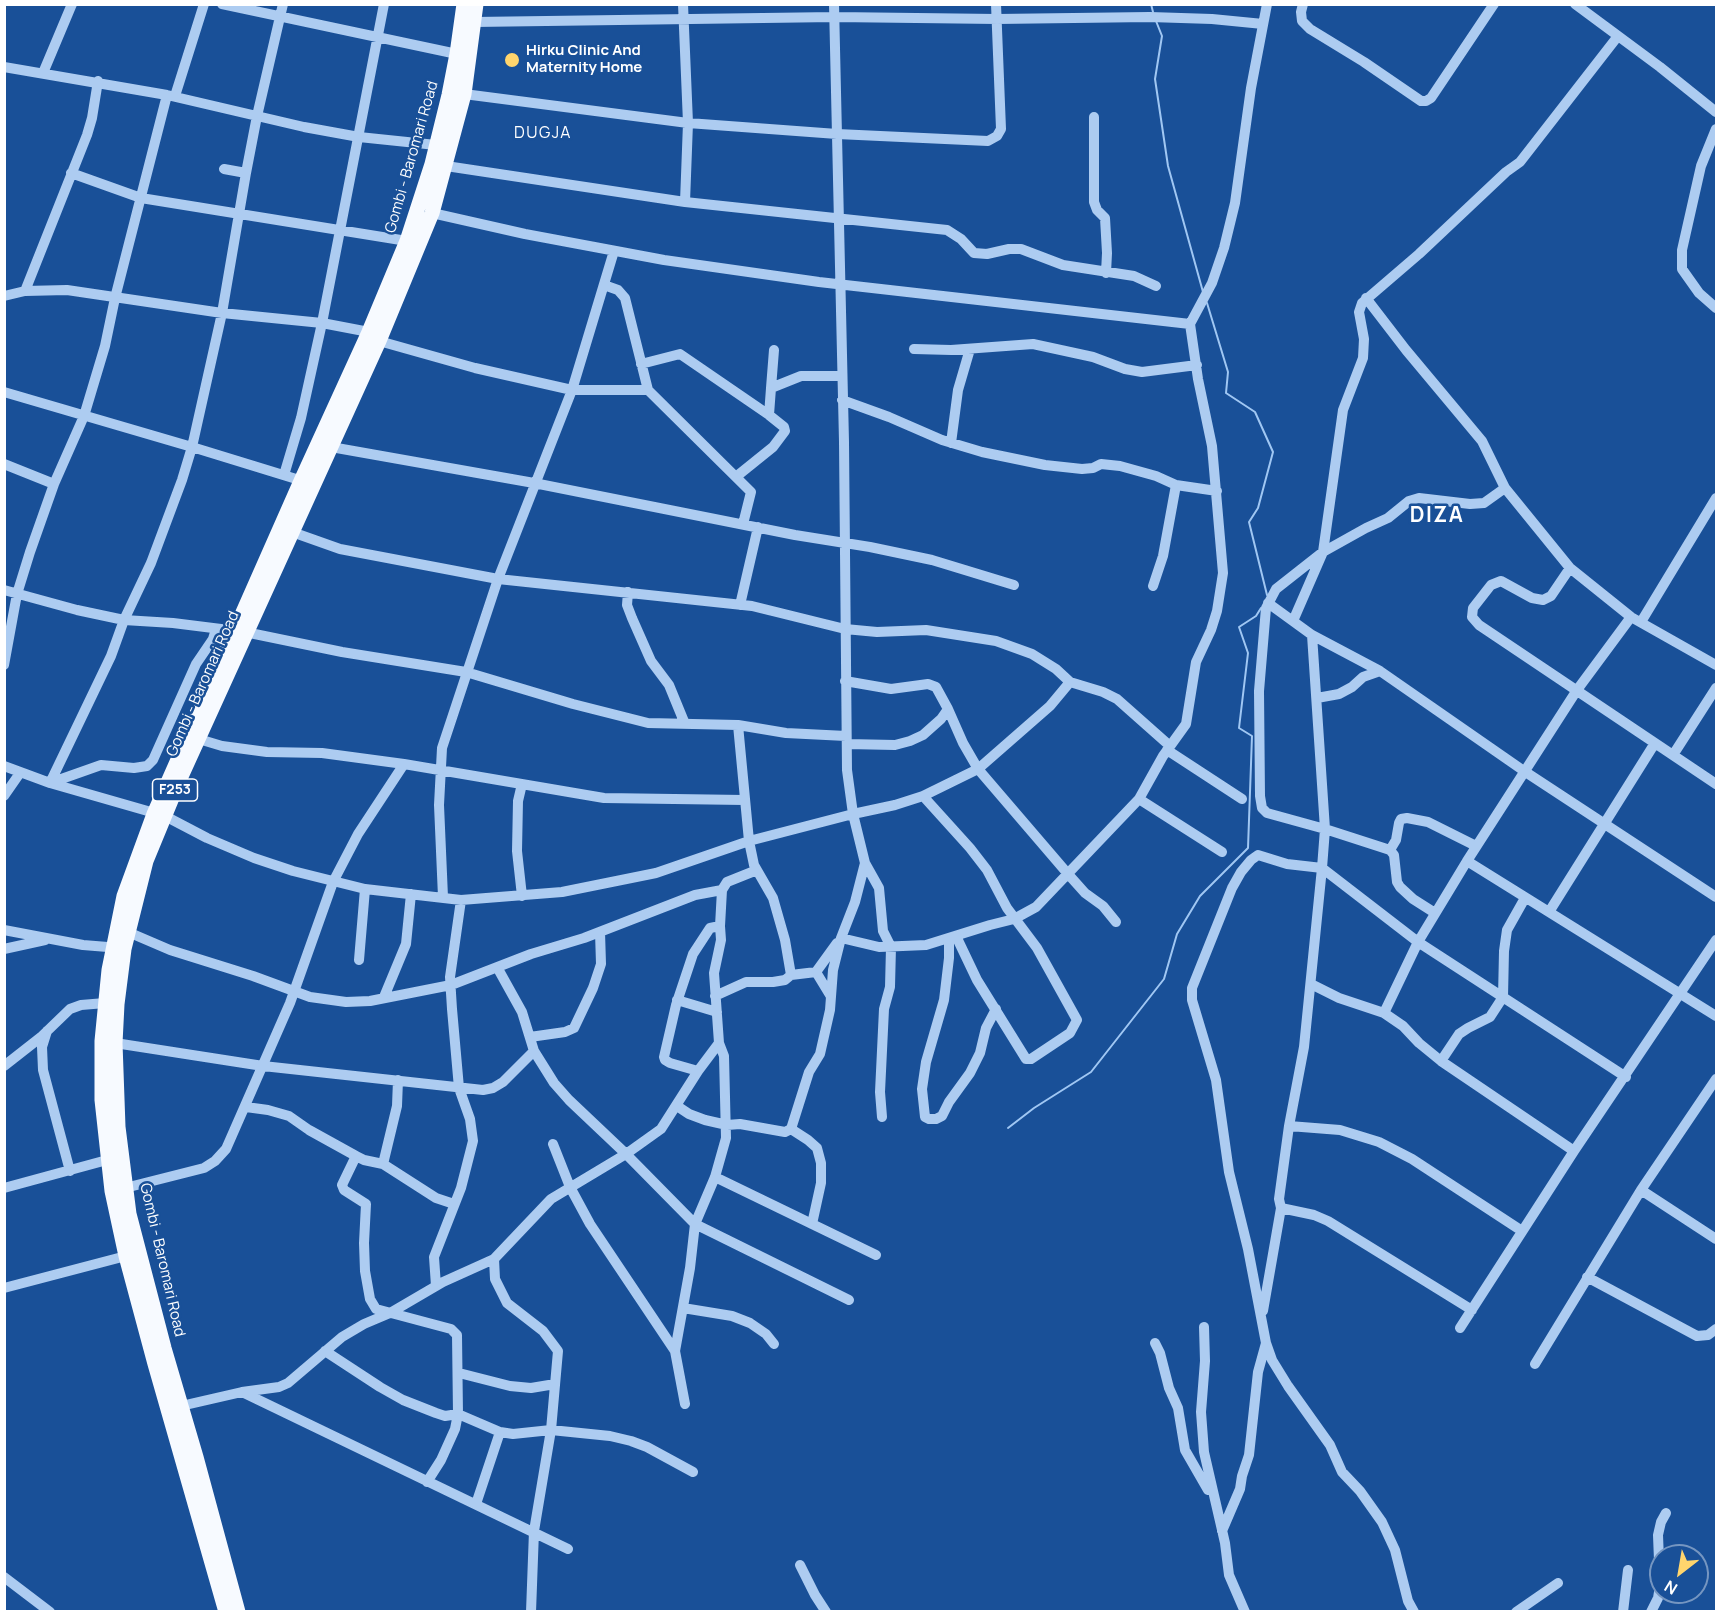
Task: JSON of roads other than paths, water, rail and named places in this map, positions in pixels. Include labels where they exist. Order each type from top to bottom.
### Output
[{"type":"main road","name":"Gombi - Baromari Road","points":[[240,632],[292,532],[307,483],[331,447],[374,337],[407,241],[436,145],[457,54],[464,4]]},
{"type":"main road","name":"Gombi - Baromari Road","points":[[238,1611],[129,1214],[118,1127],[115,1043],[118,948],[124,896],[307,483],[432,213],[464,94],[476,4]]},
{"type":"main road","name":"Gombi - Baromari Road","points":[[160,815],[128,932],[118,948],[105,1003],[102,1041],[102,1100],[107,1160],[126,1256],[226,1611]]},
{"type":"street","points":[[43,74],[72,4]]},
{"type":"street","points":[[4,665],[17,594],[54,484],[84,416],[105,346],[141,198],[171,96],[204,4]]},
{"type":"street","points":[[222,4],[457,54]]},
{"type":"street","points":[[50,783],[111,656],[124,620],[151,563],[192,447],[222,313],[257,116],[283,4]]},
{"type":"street","points":[[284,475],[301,418],[322,323],[384,4]]},
{"type":"street","points":[[683,4],[688,123],[685,202]]},
{"type":"street","points":[[834,4],[847,770],[853,814],[865,863],[879,888],[883,931],[891,947],[890,987],[884,1009],[880,1092],[882,1117]]},
{"type":"street","points":[[464,94],[688,123],[837,134],[988,141],[997,136],[1001,129],[996,4]]},
{"type":"street","points":[[841,938],[865,945],[891,947],[926,945],[1014,919],[1036,907],[1138,799],[1186,723],[1196,662],[1217,611],[1223,573],[1212,446],[1190,324],[1212,283],[1224,248],[1235,202],[1251,88],[1267,4]]},
{"type":"street","points":[[1303,4],[1302,21],[1310,29],[1364,62],[1420,101],[1426,101],[1431,98],[1494,4]]},
{"type":"street","points":[[1575,4],[1716,112]]},
{"type":"street","points":[[474,22],[834,17],[997,19],[1161,17],[1263,24]]},
{"type":"street","points":[[1293,621],[1323,552],[1343,410],[1363,358],[1364,339],[1359,312],[1366,298],[1419,254],[1506,172],[1520,162],[1618,36]]},
{"type":"street","points":[[4,67],[98,81],[359,137],[436,145]]},
{"type":"street","points":[[25,291],[92,118],[98,81]]},
{"type":"street","points":[[1094,117],[1094,202],[1097,210],[1105,218],[1106,273]]},
{"type":"street","points":[[1716,129],[1701,166],[1682,250],[1682,269],[1699,293],[1716,308]]},
{"type":"street","points":[[446,166],[685,202],[947,230],[961,239],[974,253],[987,254],[1021,249],[1062,265],[1134,276],[1156,286]]},
{"type":"street","points":[[224,169],[246,173]]},
{"type":"street","points":[[71,173],[141,198],[407,241]]},
{"type":"street","points":[[432,213],[525,234],[664,260],[1190,324]]},
{"type":"street","points":[[443,897],[439,805],[442,748],[498,579],[572,390],[614,251]]},
{"type":"street","points":[[604,285],[623,293],[648,390],[751,492],[743,525]]},
{"type":"street","points":[[4,296],[25,291],[67,290],[222,313],[322,323],[475,368],[572,390],[648,390]]},
{"type":"street","points":[[1366,298],[1482,441],[1505,488],[1570,568],[1636,619],[1716,666]]},
{"type":"street","points":[[914,349],[970,350],[1033,344],[1077,353],[1125,369],[1142,372],[1197,365]]},
{"type":"street","points":[[769,415],[774,350]]},
{"type":"street","points":[[951,443],[958,390],[970,350]]},
{"type":"street","points":[[641,364],[680,354],[784,427],[785,431],[768,452],[737,476]]},
{"type":"street","points":[[771,388],[801,376],[842,376]]},
{"type":"street","points":[[4,392],[307,483]]},
{"type":"street","points":[[842,400],[951,443],[1045,465],[1082,469],[1093,468],[1101,464],[1120,466],[1156,476],[1176,485],[1217,491]]},
{"type":"street","points":[[331,447],[870,547],[932,560],[1014,585]]},
{"type":"street","points":[[4,464],[54,484]]},
{"type":"street","points":[[1153,586],[1164,556],[1176,485]]},
{"type":"street","points":[[1435,913],[1413,899],[1400,887],[1397,882],[1394,855],[1390,850],[1268,813],[1262,807],[1259,691],[1264,619],[1268,603],[1282,585],[1323,552],[1388,518],[1409,501],[1419,498],[1470,504],[1484,502],[1505,488]]},
{"type":"street","points":[[1384,1013],[1435,913],[1524,771],[1577,690],[1636,619],[1715,502]]},
{"type":"street","points":[[740,605],[758,527]]},
{"type":"street","points":[[292,532],[340,549],[498,579],[752,606],[845,629],[877,632],[926,630],[996,641],[1032,654],[1056,669],[1070,682],[1103,692],[1117,699],[1169,748],[1242,798]]},
{"type":"street","points":[[1570,568],[1551,596],[1543,600],[1532,598],[1512,585],[1500,581],[1491,585],[1473,608],[1472,616],[1479,625],[1716,784]]},
{"type":"street","points":[[4,591],[124,620],[172,623],[240,632],[342,652],[466,672],[618,717],[648,723],[738,725],[786,733],[895,745],[923,735],[948,710]]},
{"type":"street","points":[[628,592],[627,605],[632,618],[651,661],[669,685],[685,724]]},
{"type":"street","points":[[1268,603],[1312,635],[1380,671],[1524,771],[1716,897]]},
{"type":"street","points":[[50,783],[101,765],[134,768],[147,766],[153,760],[196,664],[213,639],[216,629]]},
{"type":"street","points":[[1262,1314],[1281,1208],[1279,1199],[1289,1126],[1304,1047],[1325,829],[1312,635]]},
{"type":"street","points":[[1317,698],[1339,694],[1352,687],[1363,677],[1380,671]]},
{"type":"street","points":[[845,681],[891,689],[928,684],[936,687],[978,769],[1085,893],[1103,906],[1116,922]]},
{"type":"street","points":[[4,766],[50,783],[160,815],[254,858],[333,882],[364,889],[461,900],[522,896],[562,892],[656,873],[749,841],[923,796],[978,769],[1050,706],[1070,682]]},
{"type":"street","points":[[1673,755],[1716,688]]},
{"type":"street","points":[[738,725],[749,841],[757,870],[773,898],[785,940],[791,975]]},
{"type":"street","points":[[193,737],[222,746],[252,750],[322,753],[404,764],[604,798],[744,800]]},
{"type":"street","points":[[1549,912],[1655,743]]},
{"type":"street","points":[[125,1188],[204,1168],[215,1161],[226,1149],[290,1003],[333,882],[358,834],[404,764]]},
{"type":"street","points":[[4,796],[20,773]]},
{"type":"street","points":[[522,784],[518,801],[518,851],[522,896]]},
{"type":"street","points":[[923,796],[987,870],[1014,919],[1038,948],[1077,1020],[1070,1033],[1031,1059],[1026,1059],[953,937]]},
{"type":"street","points":[[1138,799],[1222,852]]},
{"type":"street","points":[[1390,850],[1396,840],[1401,819],[1407,818],[1428,822],[1476,846]]},
{"type":"street","points":[[1414,1611],[1408,1606],[1395,1550],[1382,1522],[1360,1491],[1342,1472],[1330,1445],[1272,1360],[1266,1343],[1241,1216],[1229,1172],[1216,1080],[1194,1011],[1192,988],[1232,888],[1241,872],[1258,855],[1287,864],[1322,868],[1419,942],[1626,1077]]},
{"type":"street","points":[[1467,861],[1716,1016]]},
{"type":"street","points":[[791,1130],[809,1072],[820,1054],[830,1010],[833,970],[865,863]]},
{"type":"street","points":[[685,1404],[675,1351],[695,1224],[724,1150],[727,1125],[724,1056],[719,1043],[714,973],[721,940],[722,890],[727,882],[757,870]]},
{"type":"street","points":[[359,960],[364,889]]},
{"type":"street","points":[[128,932],[170,950],[324,1000],[370,1001],[451,985],[531,954],[600,932],[695,895],[722,890]]},
{"type":"street","points":[[384,997],[406,944],[411,894]]},
{"type":"street","points":[[1441,1060],[1459,1034],[1490,1017],[1503,997],[1504,941],[1507,930],[1525,898]]},
{"type":"street","points":[[436,1286],[434,1257],[461,1188],[473,1141],[470,1119],[459,1086],[451,985],[461,900]]},
{"type":"street","points":[[698,1071],[665,1060],[669,1031],[677,1000],[697,947],[710,928],[720,926]]},
{"type":"street","points":[[4,930],[83,945],[118,948]]},
{"type":"street","points":[[530,1037],[565,1032],[574,1028],[593,988],[601,963],[600,932]]},
{"type":"street","points":[[953,937],[944,1000],[928,1053],[921,1089],[925,1117],[936,1119],[942,1116],[970,1073],[980,1053],[986,1028],[996,1009]]},
{"type":"street","points":[[715,996],[746,982],[773,982],[785,980],[791,975],[816,972],[841,938]]},
{"type":"street","points":[[4,949],[49,939]]},
{"type":"street","points":[[1460,1328],[1574,1151],[1626,1077],[1716,940]]},
{"type":"street","points":[[497,967],[522,1012],[534,1051],[554,1083],[695,1224],[849,1300]]},
{"type":"street","points":[[816,972],[830,995]]},
{"type":"street","points":[[1311,984],[1339,998],[1384,1013],[1403,1026],[1419,1043],[1441,1060],[1574,1151]]},
{"type":"street","points":[[677,1000],[717,1012]]},
{"type":"street","points":[[4,1066],[70,1009],[81,1005],[105,1003]]},
{"type":"street","points":[[47,1031],[42,1047],[43,1070],[70,1171]]},
{"type":"street","points":[[115,1043],[263,1066],[483,1090],[493,1088],[503,1082],[534,1051]]},
{"type":"street","points":[[181,1406],[242,1392],[279,1387],[288,1383],[342,1337],[364,1323],[390,1313],[436,1286],[494,1259],[550,1199],[626,1154],[661,1130],[698,1071],[719,1043]]},
{"type":"street","points":[[1536,1364],[1641,1190],[1716,1079]]},
{"type":"street","points":[[383,1164],[397,1106],[398,1080]]},
{"type":"street","points":[[677,1106],[689,1114],[727,1125],[740,1124],[785,1132],[791,1130]]},
{"type":"street","points":[[246,1107],[289,1116],[356,1156],[383,1164],[436,1198],[454,1204]]},
{"type":"street","points":[[1289,1126],[1340,1130],[1379,1142],[1412,1159],[1522,1231]]},
{"type":"street","points":[[791,1130],[817,1148],[821,1163],[821,1182],[812,1224]]},
{"type":"street","points":[[554,1144],[570,1187],[590,1224],[675,1351]]},
{"type":"street","points":[[356,1156],[342,1185],[344,1190],[366,1204],[364,1243],[369,1293],[376,1309],[451,1329],[457,1335],[459,1342],[458,1414],[455,1429],[428,1482]]},
{"type":"street","points":[[4,1188],[107,1160]]},
{"type":"street","points":[[715,1177],[876,1255]]},
{"type":"street","points":[[1641,1190],[1716,1239]]},
{"type":"street","points":[[1281,1208],[1314,1215],[1328,1221],[1472,1311]]},
{"type":"street","points":[[4,1288],[126,1256]]},
{"type":"street","points":[[494,1259],[495,1279],[507,1303],[543,1331],[558,1351],[551,1430],[534,1531],[531,1611]]},
{"type":"street","points":[[1587,1277],[1696,1336],[1708,1335],[1716,1329]]},
{"type":"street","points":[[683,1308],[732,1316],[750,1323],[766,1334],[774,1344]]},
{"type":"street","points":[[1204,1327],[1205,1360],[1201,1412],[1204,1452],[1225,1543],[1229,1575],[1245,1611]]},
{"type":"street","points":[[1155,1343],[1160,1353],[1169,1388],[1178,1408],[1185,1450],[1205,1487],[1214,1498]]},
{"type":"street","points":[[1222,1532],[1240,1489],[1249,1455],[1258,1372],[1266,1343]]},
{"type":"street","points":[[325,1352],[403,1400],[445,1416],[458,1414],[500,1432],[524,1434],[551,1430],[610,1436],[631,1441],[693,1472]]},
{"type":"street","points":[[459,1373],[510,1386],[531,1388],[555,1384]]},
{"type":"street","points":[[242,1392],[568,1548]]},
{"type":"street","points":[[476,1504],[500,1432]]},
{"type":"street","points":[[1652,1611],[1660,1586],[1658,1534],[1666,1513]]},
{"type":"street","points":[[800,1564],[815,1595],[826,1611]]},
{"type":"street","points":[[1623,1611],[1628,1570]]},
{"type":"street","points":[[4,1577],[50,1611]]},
{"type":"street","points":[[1516,1611],[1558,1583]]},
{"type":"waterway","points":[[1151,4],[1153,12]]},
{"type":"waterway","points":[[1156,21],[1162,36],[1155,79],[1168,166],[1203,292]]},
{"type":"waterway","points":[[1207,303],[1228,372],[1226,393],[1255,412],[1273,452],[1258,508],[1249,522],[1267,595]]},
{"type":"waterway","points":[[1008,1128],[1034,1108],[1091,1072],[1164,979],[1177,934],[1200,896],[1248,848],[1252,736],[1239,728],[1248,653],[1239,627],[1256,616],[1261,608]]},
{"type":"place","name":"Hirku Clinic And Maternity Home","points":[[512,60]]},
{"type":"district","name":"DUGJA","points":[[543,134]]},
{"type":"district","name":"DIZA","points":[[1437,516]]}]
